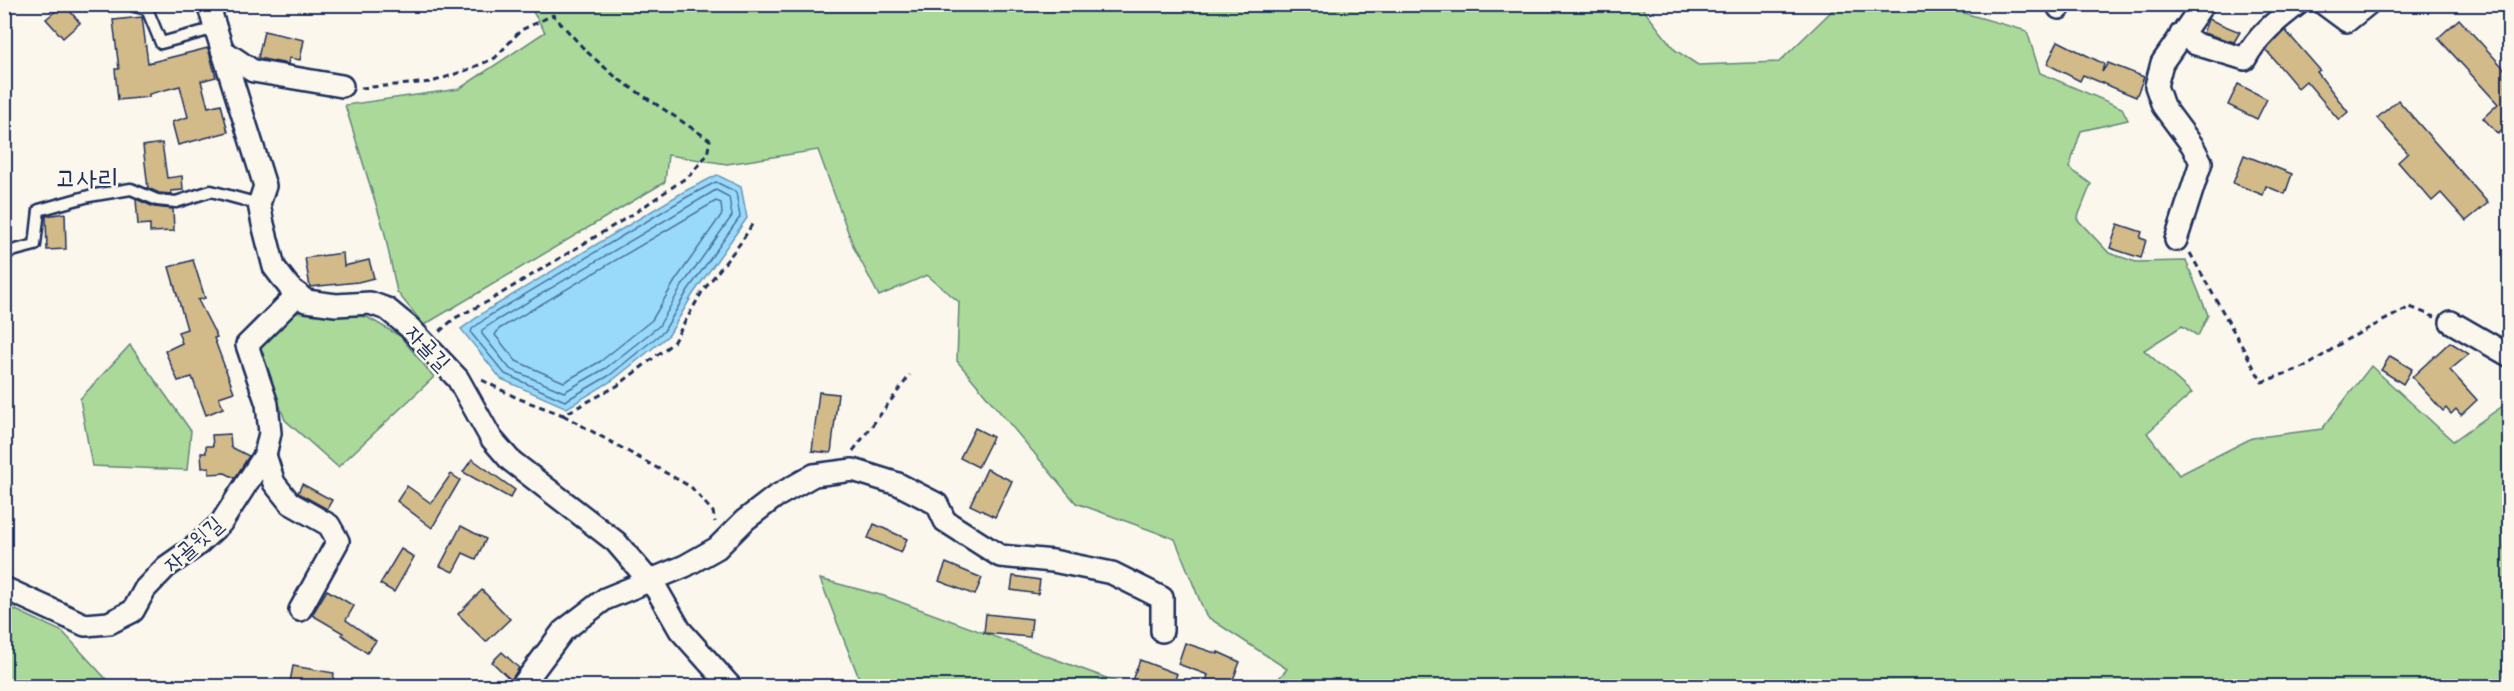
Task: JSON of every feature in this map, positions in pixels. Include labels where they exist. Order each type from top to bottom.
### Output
[{"type":"street","name":"자골길","points":[[208,4],[264,186],[260,204],[274,267],[290,288],[306,300],[336,305],[370,303],[387,309],[410,328],[459,379],[490,438],[510,460],[616,542],[657,590],[680,630],[730,687]]},
{"type":"street","points":[[2181,243],[2202,162],[2163,106],[2156,86],[2162,63],[2203,4]]},
{"type":"street","points":[[2181,34],[2196,44],[2246,59],[2251,47],[2270,26],[2298,4]]},
{"type":"street","points":[[2324,4],[2347,21],[2368,4]]},
{"type":"street","points":[[222,50],[253,71],[342,86]]},
{"type":"street","name":"자골윗길","points":[[4,588],[85,625],[109,623],[133,611],[145,589],[166,567],[196,546],[221,523],[265,455],[270,433],[267,404],[247,345],[298,294]]},
{"type":"street","points":[[2451,322],[2510,356]]},
{"type":"street","points":[[265,455],[274,483],[290,503],[329,525],[338,541],[300,610]]},
{"type":"street","points":[[522,687],[563,631],[605,599],[686,566],[720,544],[745,520],[775,497],[814,475],[853,470],[898,484],[937,504],[945,521],[1000,556],[1053,561],[1112,573],[1162,598],[1162,631]]},
{"type":"lane","points":[[134,6],[147,9],[161,43],[216,28]]},
{"type":"lane","points":[[4,253],[36,245],[39,210],[89,196],[131,189],[157,200],[176,202],[211,191],[260,204]]},
{"type":"path","points":[[342,86],[361,88],[432,82],[495,58],[521,30],[553,15],[586,51],[618,79],[710,140],[707,155],[690,175],[633,214],[487,302],[455,318],[425,344]]},
{"type":"path","points":[[563,415],[617,386],[673,343],[702,292],[742,241],[754,221]]},
{"type":"path","points":[[2181,243],[2262,382],[2307,366],[2346,340],[2410,307],[2451,322]]},
{"type":"path","points":[[837,472],[910,375]]},
{"type":"path","points":[[477,378],[517,398],[563,415],[691,487],[713,512],[720,544]]},
{"type":"green space","points":[[529,5],[1640,5],[1675,50],[1698,65],[1779,62],[1838,5],[1936,5],[2027,31],[2040,73],[2122,108],[2128,120],[2081,131],[2069,168],[2091,184],[2077,219],[2109,253],[2136,262],[2186,261],[2208,315],[2198,336],[2182,326],[2144,350],[2192,393],[2147,433],[2179,475],[2252,438],[2322,429],[2371,366],[2453,441],[2504,405],[2509,395],[2509,686],[1272,686],[1287,669],[1206,616],[1175,539],[1076,503],[957,361],[959,302],[927,275],[879,296],[854,248],[818,150],[727,164],[668,155],[665,182],[424,325],[397,292],[384,230],[345,105],[459,89],[545,32]]},
{"type":"green space","points":[[313,312],[367,317],[400,336],[434,377],[338,467],[285,420],[258,347],[278,314]]},
{"type":"green space","points":[[130,345],[191,431],[187,470],[92,466],[80,399]]},
{"type":"green space","points":[[820,579],[884,596],[1128,686],[868,686],[859,678]]},
{"type":"green space","points":[[5,605],[63,632],[107,680],[105,686],[5,686]]},
{"type":"water","points":[[717,175],[741,187],[747,218],[693,294],[669,335],[613,380],[567,408],[501,379],[461,329],[486,311],[685,191]]},
{"type":"building","points":[[64,4],[80,23],[63,38],[46,19]]},
{"type":"building","points":[[142,17],[148,63],[208,48],[216,77],[201,81],[208,107],[221,104],[228,132],[178,145],[172,122],[188,117],[180,86],[149,94],[149,97],[118,100],[115,69],[119,69],[113,20]]},
{"type":"building","points":[[2208,19],[2240,32],[2234,42],[2203,33]]},
{"type":"building","points":[[2459,19],[2510,75],[2510,124],[2498,134],[2483,118],[2498,104],[2438,38]]},
{"type":"building","points":[[2285,30],[2320,70],[2317,72],[2348,112],[2339,120],[2306,81],[2298,88],[2266,50]]},
{"type":"building","points":[[264,31],[304,40],[300,60],[289,58],[288,64],[258,58]]},
{"type":"building","points":[[2058,41],[2104,64],[2102,72],[2108,63],[2144,77],[2136,97],[2083,75],[2080,81],[2047,64]]},
{"type":"building","points":[[2238,84],[2267,99],[2257,119],[2228,105]]},
{"type":"building","points":[[2398,100],[2488,203],[2466,221],[2441,193],[2432,201],[2398,162],[2408,153],[2377,118]]},
{"type":"building","points":[[162,143],[167,178],[182,176],[183,190],[171,191],[172,194],[159,193],[148,188],[143,146]]},
{"type":"building","points":[[2244,155],[2292,174],[2285,194],[2266,186],[2263,195],[2233,183]]},
{"type":"building","points":[[136,199],[154,207],[173,209],[174,231],[150,232],[150,224],[138,225]]},
{"type":"building","points":[[65,213],[66,249],[47,250],[46,216]]},
{"type":"building","points":[[2118,224],[2142,232],[2140,238],[2146,240],[2141,258],[2110,248]]},
{"type":"building","points":[[343,253],[344,266],[369,260],[374,278],[310,287],[305,258]]},
{"type":"building","points":[[193,260],[205,298],[198,300],[217,337],[214,338],[234,392],[219,397],[223,408],[206,415],[192,377],[178,381],[165,351],[182,343],[178,332],[187,329],[169,267]]},
{"type":"building","points":[[2450,342],[2469,354],[2450,370],[2477,400],[2461,415],[2456,409],[2451,414],[2446,408],[2443,411],[2412,377]]},
{"type":"building","points":[[2390,356],[2412,369],[2403,384],[2381,370]]},
{"type":"building","points":[[819,392],[838,394],[831,453],[812,451]]},
{"type":"building","points":[[975,428],[993,437],[978,467],[960,458]]},
{"type":"building","points":[[230,434],[231,447],[249,456],[235,478],[225,473],[209,474],[209,467],[202,468],[201,453],[206,453],[206,446],[213,446],[212,435]]},
{"type":"building","points":[[472,459],[515,490],[510,498],[463,472]]},
{"type":"building","points":[[987,469],[1012,481],[995,517],[970,505]]},
{"type":"building","points":[[451,474],[460,480],[432,528],[397,501],[407,486],[431,503]]},
{"type":"building","points":[[302,484],[332,500],[327,509],[298,493]]},
{"type":"building","points":[[874,524],[907,539],[901,553],[868,538]]},
{"type":"building","points":[[461,526],[486,539],[476,559],[463,553],[453,572],[440,566]]},
{"type":"building","points":[[401,549],[414,557],[394,592],[380,584]]},
{"type":"building","points":[[946,563],[982,578],[975,595],[939,581]]},
{"type":"building","points":[[1013,576],[1040,580],[1038,594],[1011,590]]},
{"type":"building","points":[[327,590],[354,606],[346,620],[376,641],[367,653],[342,635],[343,633],[312,615]]},
{"type":"building","points":[[482,590],[510,619],[486,642],[458,614]]},
{"type":"building","points":[[986,614],[1032,619],[1030,637],[984,633]]},
{"type":"building","points":[[1185,643],[1218,654],[1218,652],[1240,662],[1230,687],[1218,687],[1206,681],[1208,675],[1178,664]]},
{"type":"building","points":[[502,652],[519,668],[511,680],[492,662]]},
{"type":"building","points":[[1140,660],[1177,674],[1172,687],[1148,687],[1132,680]]},
{"type":"building","points":[[293,666],[334,673],[332,687],[289,687]]},
{"type":"district","name":"고사리","points":[[87,177]]}]
